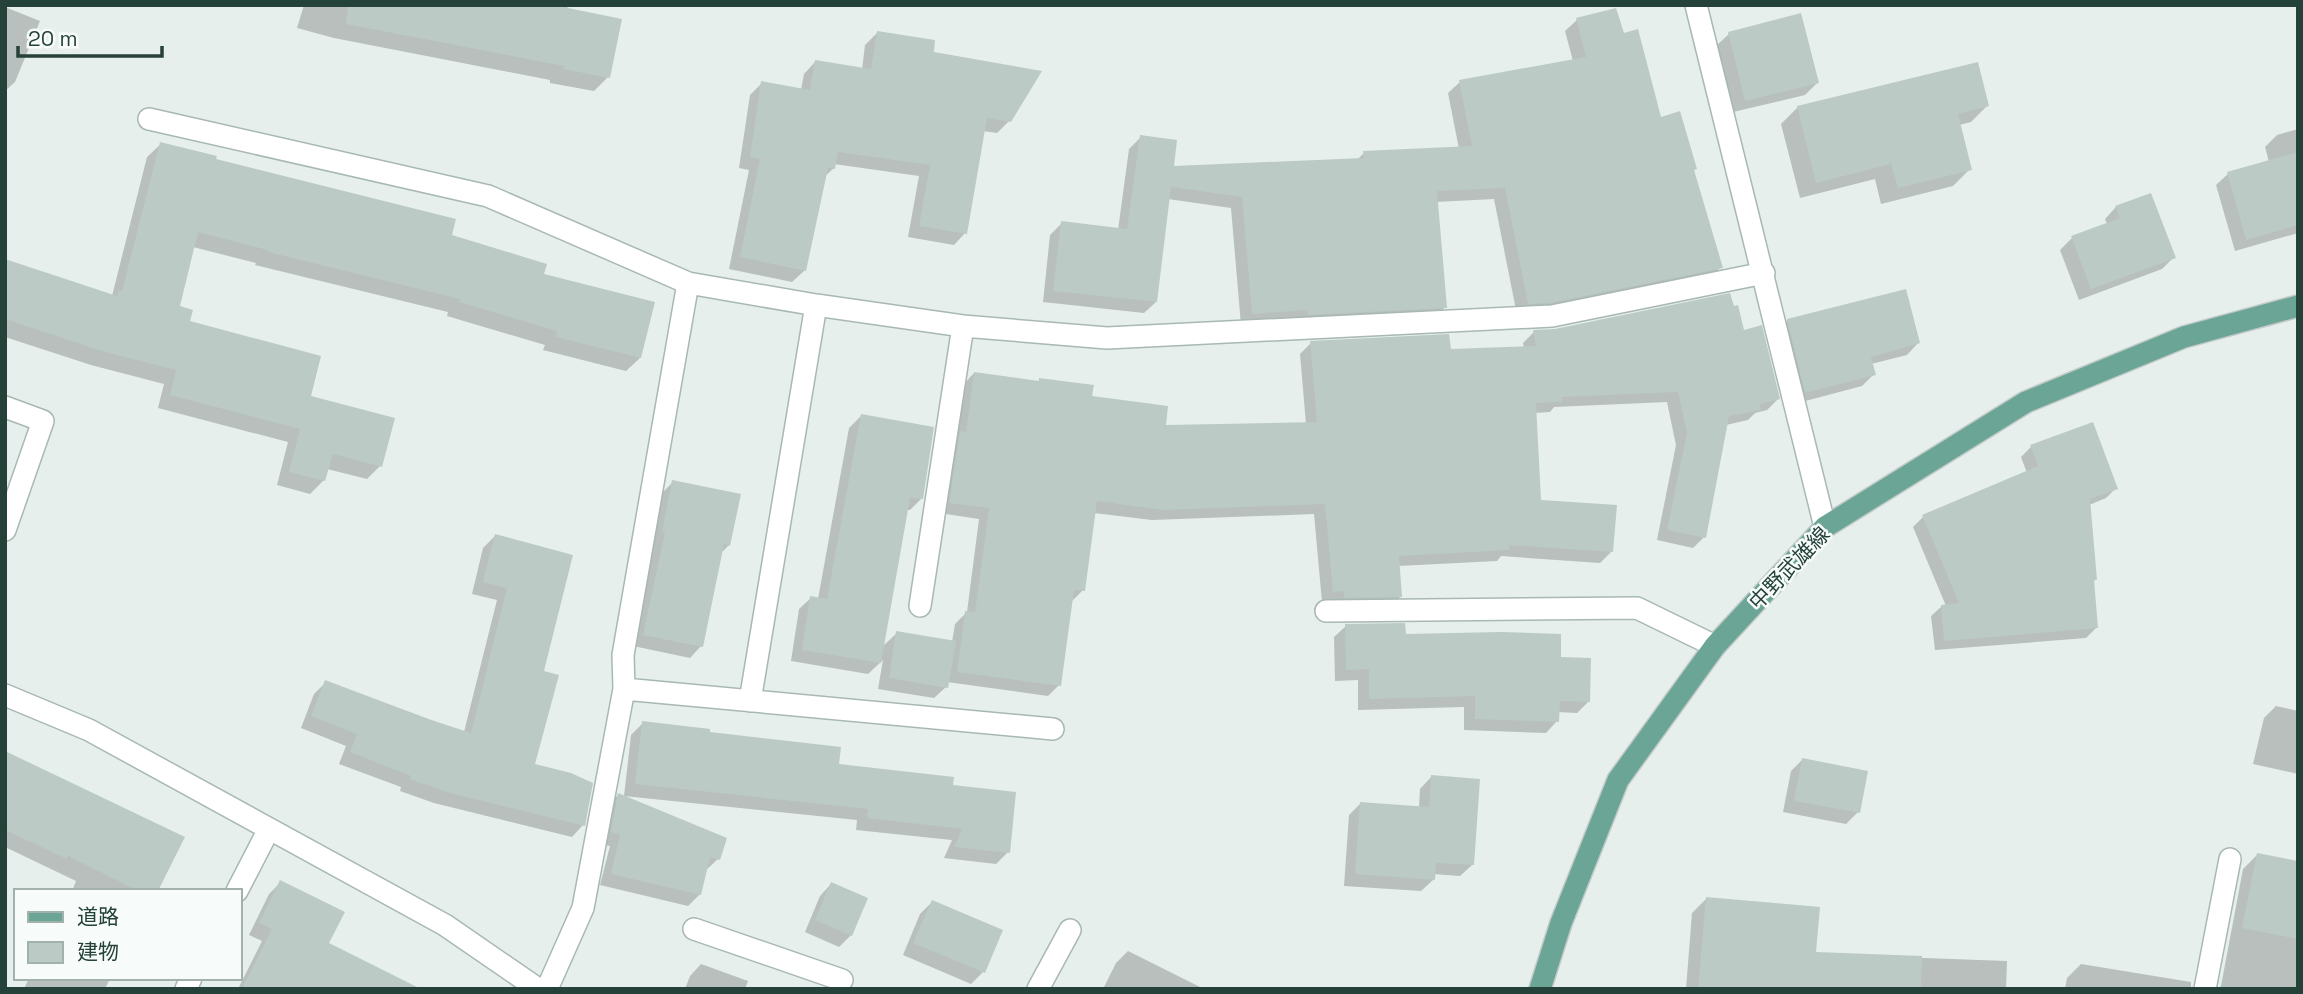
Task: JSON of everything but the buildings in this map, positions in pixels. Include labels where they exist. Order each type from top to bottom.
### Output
[{"type":"main road","name":"中野武雄線","points":[[1540,989],[1561,923],[1618,780],[1715,646],[1825,527],[2026,402],[2184,337],[2298,306]]},
{"type":"street","points":[[1696,5],[1825,527]]},
{"type":"street","points":[[149,119],[488,197],[688,283],[963,326],[1107,338],[1552,316],[1764,273]]},
{"type":"street","points":[[547,989],[583,908],[624,689],[623,655],[688,283]]},
{"type":"street","points":[[750,701],[816,305]]},
{"type":"street","points":[[920,606],[963,326]]},
{"type":"street","points":[[5,407],[43,421],[5,530]]},
{"type":"street","points":[[1326,611],[1637,608],[1715,646]]},
{"type":"street","points":[[624,689],[1053,729]]},
{"type":"street","points":[[7,699],[89,730],[446,925],[538,989]]},
{"type":"street","points":[[238,889],[270,829]]},
{"type":"street","points":[[2206,989],[2230,859]]},
{"type":"street","points":[[694,929],[846,986]]},
{"type":"street","points":[[1038,989],[1070,930]]}]
